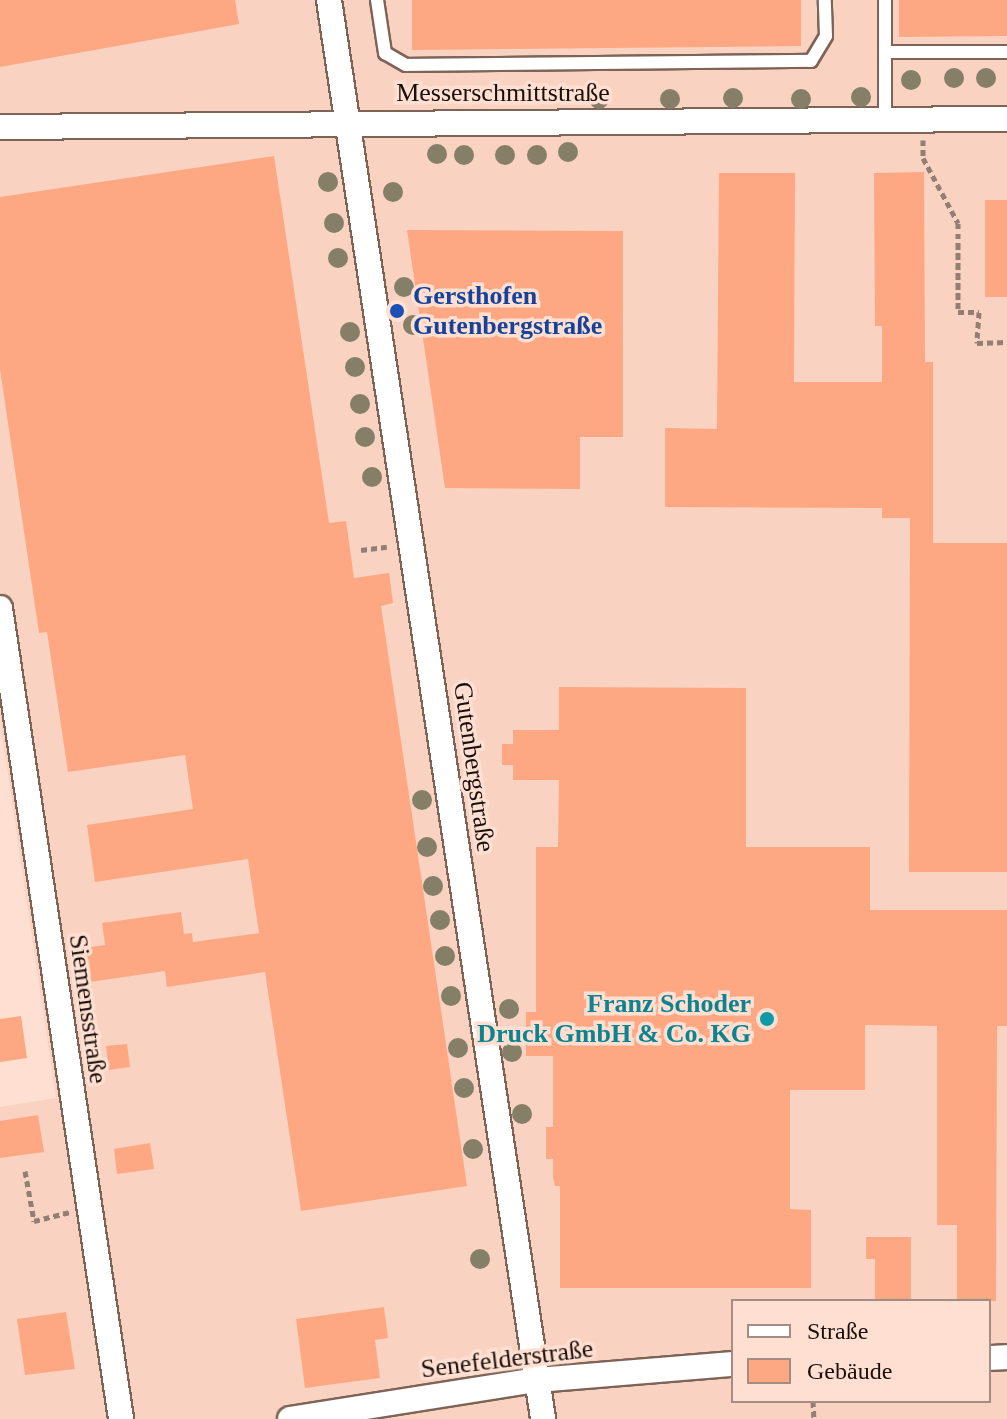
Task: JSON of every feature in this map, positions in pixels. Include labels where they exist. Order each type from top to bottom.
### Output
[{"type":"street","name":"Gutenbergstraße","points":[[329,0],[350,122],[543,1419]]},
{"type":"street","name":"Messerschmittstraße","points":[[0,127],[1007,119]]},
{"type":"street","name":"Siemensstraße","points":[[0,608],[121,1419]]},
{"type":"street","name":"Senefelderstraße","points":[[290,1419],[537,1380],[731,1364]]},
{"type":"lane","points":[[377,0],[385,53],[406,65],[811,61],[826,36],[825,0]]},
{"type":"lane","points":[[885,0],[885,119]]},
{"type":"lane","points":[[885,52],[1007,52]]},
{"type":"path","points":[[922,119],[923,158],[958,223],[958,312],[979,312],[977,343],[1007,342]]},
{"type":"path","points":[[25,1171],[34,1221],[90,1207]]},
{"type":"shaded area","points":[[0,0],[1007,0],[1007,1419],[0,1419],[0,1107],[56,1098],[0,720]]},
{"type":"building","points":[[0,0],[235,0],[239,24],[0,67]]},
{"type":"building","points":[[412,0],[801,0],[801,46],[412,50]]},
{"type":"building","points":[[899,0],[1007,0],[1007,36],[899,37]]},
{"type":"building","points":[[274,156],[329,523],[346,521],[354,578],[389,573],[393,603],[381,606],[467,1186],[301,1211],[265,972],[167,987],[165,971],[90,982],[85,948],[105,945],[102,923],[181,912],[184,934],[192,933],[193,942],[259,933],[248,859],[95,882],[87,825],[193,809],[185,755],[68,772],[47,632],[39,633],[0,369],[0,197]]},
{"type":"building","points":[[924,172],[925,362],[933,362],[933,543],[1007,543],[1007,872],[909,872],[910,518],[882,518],[882,508],[665,507],[665,428],[717,429],[719,173],[795,173],[794,382],[882,382],[882,326],[875,326],[874,173]]},
{"type":"building","points":[[985,200],[1007,200],[1007,297],[985,297]]},
{"type":"building","points":[[407,230],[623,231],[623,437],[580,437],[580,489],[445,488]]},
{"type":"building","points":[[559,687],[746,688],[746,847],[870,847],[870,910],[1007,910],[1007,1026],[997,1026],[996,1301],[957,1299],[957,1225],[937,1225],[937,1026],[865,1025],[865,1090],[790,1090],[790,1209],[811,1210],[811,1288],[560,1288],[560,1186],[555,1186],[553,1159],[546,1159],[546,1127],[553,1127],[553,1056],[526,1056],[526,1012],[536,1012],[536,847],[558,847],[559,780],[513,780],[513,765],[502,765],[502,744],[513,744],[513,730],[559,730]]},
{"type":"building","points":[[21,1016],[27,1058],[0,1062],[0,1019]]},
{"type":"building","points":[[127,1044],[130,1067],[109,1070],[106,1046]]},
{"type":"building","points":[[38,1115],[44,1152],[0,1158],[0,1121]]},
{"type":"building","points":[[150,1143],[154,1169],[117,1174],[114,1149]]},
{"type":"building","points":[[866,1237],[911,1237],[911,1299],[875,1299],[875,1259],[866,1259]]},
{"type":"building","points":[[384,1307],[388,1338],[375,1340],[380,1378],[305,1388],[296,1319]]},
{"type":"building","points":[[66,1312],[75,1369],[25,1375],[17,1319]]},
{"type":"place","name":"Gersthofen Gutenbergstraße","points":[[397,311]]},
{"type":"place","name":"Franz Schoder Druck GmbH & Co. KG","points":[[767,1019]]}]
